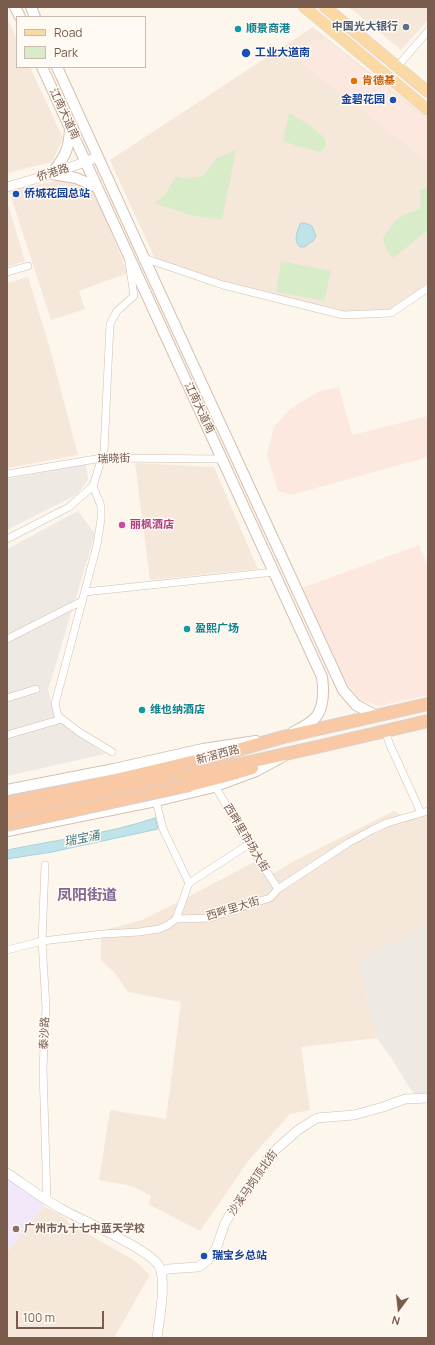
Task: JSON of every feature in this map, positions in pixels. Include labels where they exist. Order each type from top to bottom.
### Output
[{"type":"highway","name":"新滘西路","points":[[7,803],[113,781],[220,755],[284,737],[428,704]]},
{"type":"highway","name":"新滘西路","points":[[7,815],[428,721]]},
{"type":"highway","points":[[7,825],[190,785],[246,770],[290,753]]},
{"type":"main road","points":[[15,7],[20,16]]},
{"type":"main road","points":[[30,7],[34,16]]},
{"type":"main road","points":[[304,7],[428,110]]},
{"type":"main road","points":[[325,7],[428,92]]},
{"type":"main road","name":"江南大道南","points":[[7,790],[114,769],[203,749],[284,737],[307,725],[317,716],[324,693],[322,678],[42,68]]},
{"type":"main road","name":"江南大道南","points":[[58,68],[144,258],[343,690],[356,705],[377,716]]},
{"type":"main road","points":[[70,127],[67,151],[52,174],[76,178],[97,187]]},
{"type":"main road","points":[[7,831],[156,801],[215,786],[256,771],[290,753]]},
{"type":"street","points":[[397,67],[428,31]]},
{"type":"street","name":"侨港路","points":[[7,187],[52,174],[98,157]]},
{"type":"street","points":[[7,539],[69,507],[93,486],[104,451],[110,324],[117,311],[134,296],[128,256]]},
{"type":"street","points":[[144,258],[223,285],[343,315],[391,313],[428,288]]},
{"type":"street","points":[[7,272],[28,266]]},
{"type":"street","name":"瑞晓街","points":[[7,474],[102,458],[222,459]]},
{"type":"street","points":[[93,486],[101,506],[101,519],[97,545],[54,704],[58,716],[79,732],[112,752]]},
{"type":"street","points":[[85,592],[274,572]]},
{"type":"street","points":[[7,639],[82,601]]},
{"type":"street","points":[[7,698],[36,689]]},
{"type":"street","points":[[7,735],[62,719]]},
{"type":"street","points":[[385,730],[390,745],[424,812]]},
{"type":"street","name":"西畔里市场大街","points":[[215,786],[249,844],[278,889]]},
{"type":"street","points":[[156,801],[163,829],[189,883]]},
{"type":"street","name":"西畔里大街","points":[[176,919],[210,918],[270,898],[278,889],[348,843],[387,823],[424,812]]},
{"type":"street","points":[[7,950],[42,941],[103,934],[159,930],[176,919],[189,883],[249,844]]},
{"type":"street","name":"泰沙路","points":[[45,865],[42,941],[46,1007],[43,1069],[47,1200]]},
{"type":"street","name":"沙溪马岗顶北街","points":[[161,1272],[168,1269],[198,1267],[208,1260],[216,1249],[225,1223],[232,1211],[272,1153],[298,1130],[318,1118],[354,1115],[405,1099],[428,1098]]},
{"type":"street","points":[[7,1173],[47,1200],[135,1247],[155,1260],[161,1272],[162,1290],[157,1338]]},
{"type":"shaded area","points":[[349,7],[428,7],[428,20],[401,50]]},
{"type":"shaded area","points":[[7,18],[16,37],[16,68],[30,68],[63,138],[52,162],[7,173]]},
{"type":"shaded area","name":"金碧花园","points":[[313,27],[428,118],[428,288],[391,313],[343,315],[223,285],[155,259],[110,160]]},
{"type":"shaded area","points":[[324,39],[428,121],[428,162],[294,57],[308,43]]},
{"type":"shaded area","points":[[64,179],[93,189],[128,273],[79,291],[85,309],[51,320],[9,191]]},
{"type":"shaded area","points":[[7,201],[25,261],[7,267]]},
{"type":"shaded area","points":[[28,277],[49,345],[78,455],[7,468],[7,283]]},
{"type":"shaded area","points":[[339,387],[352,435],[428,416],[428,457],[291,495],[278,491],[267,454],[274,427],[290,409],[318,392]]},
{"type":"shaded area","points":[[135,463],[214,467],[258,569],[150,580]]},
{"type":"shaded area","points":[[86,464],[88,480],[76,495],[7,530],[7,479]]},
{"type":"shaded area","points":[[78,511],[95,534],[48,690],[56,719],[105,754],[7,776],[7,549]]},
{"type":"shaded area","points":[[419,545],[428,566],[428,695],[379,706],[360,700],[346,682],[302,588]]},
{"type":"shaded area","points":[[394,811],[408,819],[428,814],[428,923],[359,961],[377,1038],[301,1047],[310,1110],[290,1114],[249,1160],[200,1231],[148,1204],[151,1196],[132,1186],[99,1180],[110,1110],[166,1119],[181,1002],[128,992],[115,973],[101,960],[101,931],[142,920],[260,859],[267,877],[296,860]]},
{"type":"shaded area","points":[[428,923],[428,1094],[414,1093],[377,1038],[359,961]]},
{"type":"shaded area","name":"广州市九十七中蓝天学校","points":[[7,1177],[46,1203],[7,1252]]},
{"type":"shaded area","points":[[44,1206],[66,1218],[70,1224],[134,1260],[150,1275],[114,1338],[7,1338],[7,1252]]},
{"type":"green space","points":[[289,113],[308,124],[325,138],[326,145],[320,152],[283,141]]},
{"type":"green space","points":[[236,150],[222,220],[194,216],[154,203],[165,195],[176,176],[184,179],[203,176],[217,158]]},
{"type":"green space","points":[[427,187],[428,230],[393,258],[386,249],[383,238],[396,220],[420,207],[420,190]]},
{"type":"green space","points":[[281,261],[331,271],[324,301],[276,292]]},
{"type":"water","points":[[305,223],[312,226],[316,236],[313,241],[305,247],[300,247],[296,239],[297,233],[300,224]]},
{"type":"water","name":"瑞宝涌","points":[[155,818],[158,829],[52,852],[7,859],[7,850],[100,833]]},
{"type":"place","name":"中国光大银行","points":[[406,27]]},
{"type":"place","name":"顺景商港","points":[[238,29]]},
{"type":"place","name":"工业大道南","points":[[246,53]]},
{"type":"place","name":"肯德基","points":[[354,81]]},
{"type":"place","name":"金碧花园","points":[[393,100]]},
{"type":"place","name":"侨城花园总站","points":[[16,194]]},
{"type":"place","name":"丽枫酒店","points":[[122,525]]},
{"type":"place","name":"盈熙广场","points":[[187,629]]},
{"type":"place","name":"维也纳酒店","points":[[142,710]]},
{"type":"place","name":"广州市九十七中蓝天学校","points":[[16,1229]]},
{"type":"place","name":"瑞宝乡总站","points":[[204,1256]]},
{"type":"district","name":"凤阳街道","points":[[87,896]]}]
